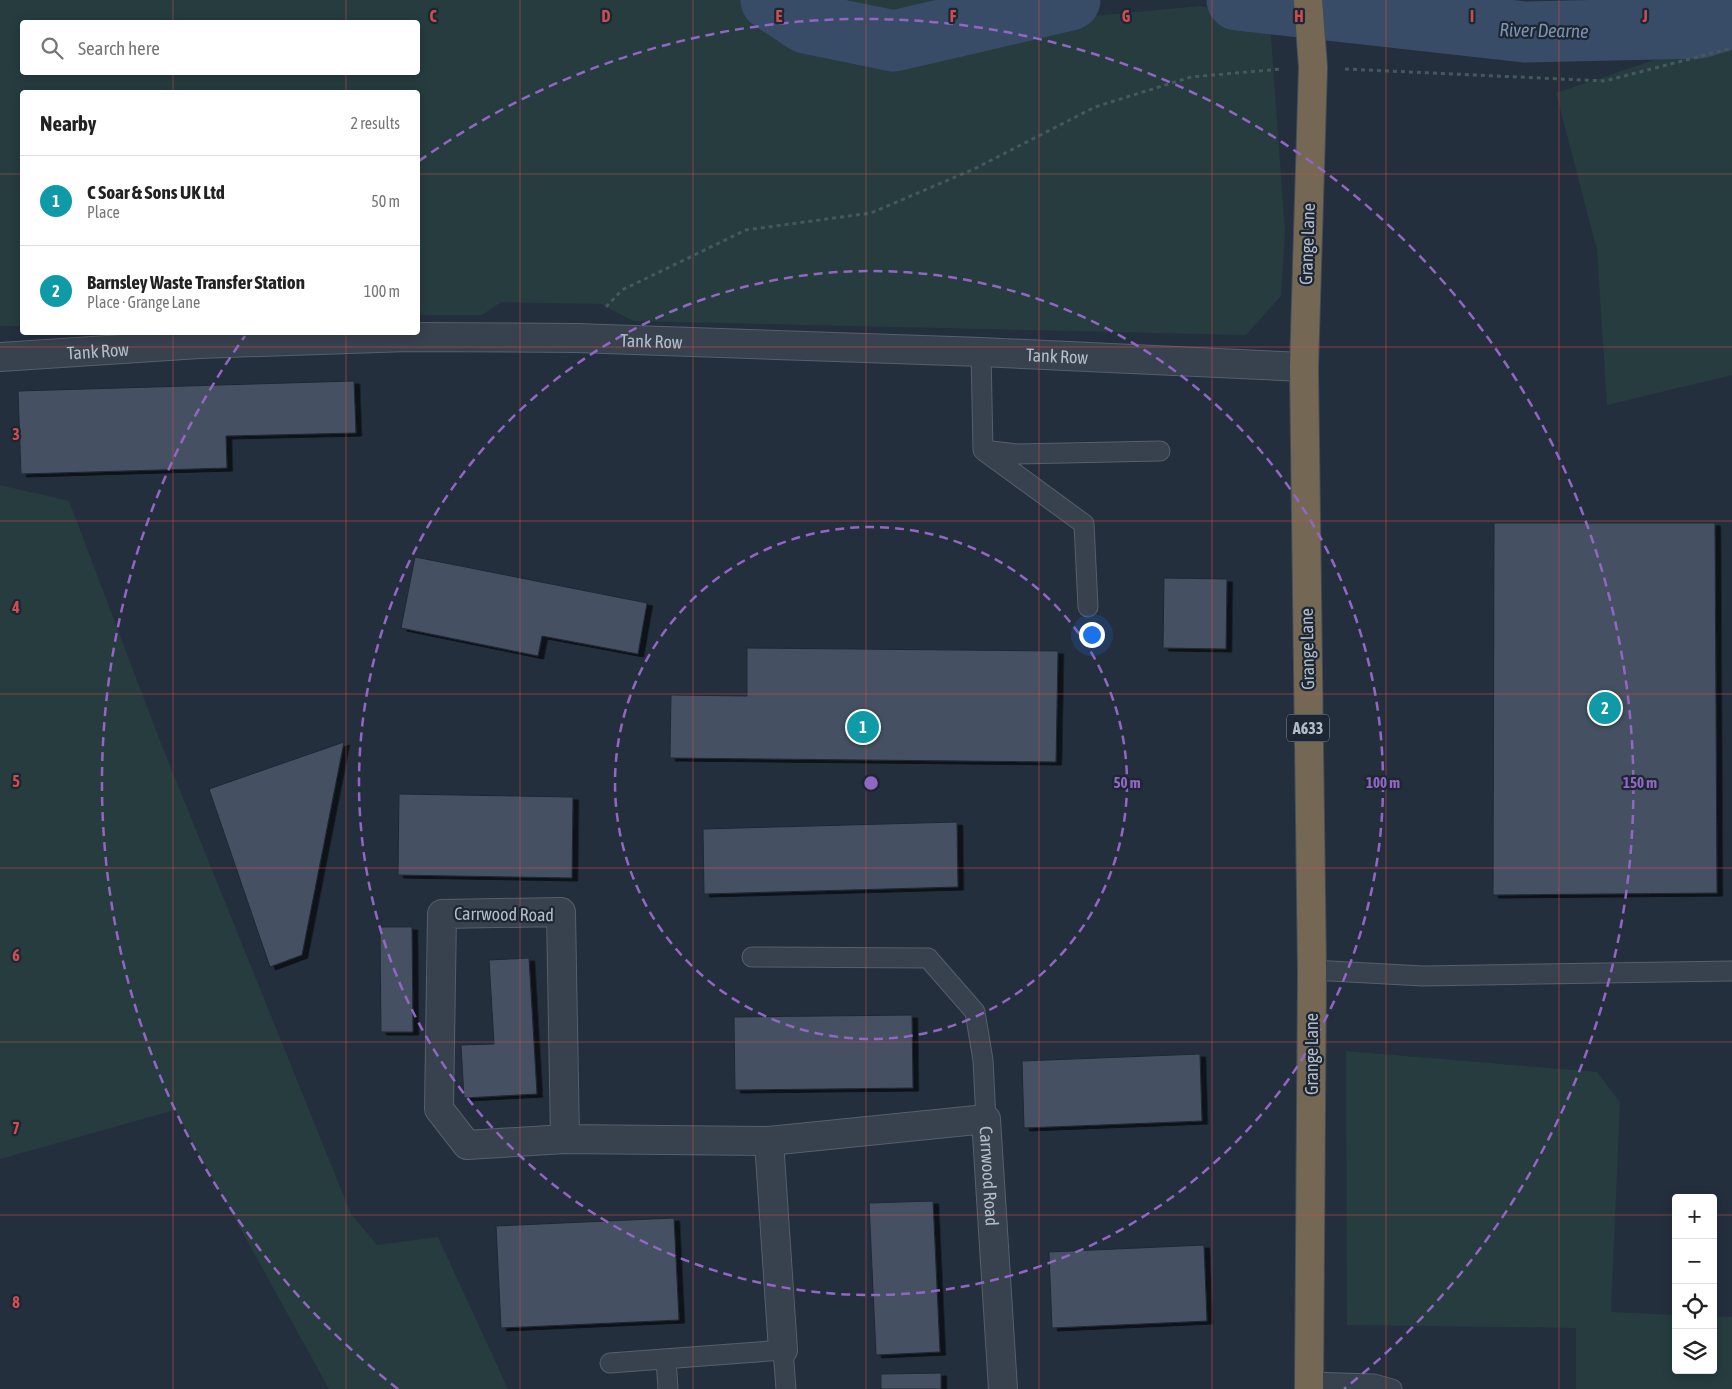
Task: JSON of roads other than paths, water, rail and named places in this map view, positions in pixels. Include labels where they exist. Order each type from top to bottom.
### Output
[{"type":"highway","name":"Grange Lane","points":[[1308,0],[1313,67],[1304,367],[1312,970],[1309,1386]]},
{"type":"street","name":"Tank Row","points":[[0,357],[199,344],[398,337],[576,338],[981,352],[1304,367]]},
{"type":"street","name":"Carrwood Road","points":[[565,1140],[561,912],[442,914],[439,1109],[467,1145],[565,1140],[769,1141],[986,1119],[1003,1389]]},
{"type":"street","points":[[769,1141],[783,1350]]},
{"type":"lane","points":[[981,352],[982,450]]},
{"type":"lane","points":[[982,450],[1018,454],[1160,451]]},
{"type":"lane","points":[[982,450],[1084,524],[1088,607]]},
{"type":"lane","points":[[752,957],[928,958],[975,1012],[983,1060],[986,1119]]},
{"type":"lane","points":[[1312,970],[1424,976],[1732,971]]},
{"type":"lane","points":[[610,1363],[783,1350],[786,1389]]},
{"type":"lane","points":[[666,1359],[668,1389]]},
{"type":"lane","points":[[1309,1386],[1374,1384],[1392,1389]]},
{"type":"waterway","name":"River Dearne","points":[[771,0],[806,23],[894,41],[1070,0]]},
{"type":"waterway","name":"River Dearne","points":[[1237,0],[1525,32],[1700,28],[1732,18]]},
{"type":"place","name":"Barnsley Waste Transfer Station","points":[[1605,708]]},
{"type":"place","name":"C Soar & Sons UK Ltd","points":[[863,727]]}]
